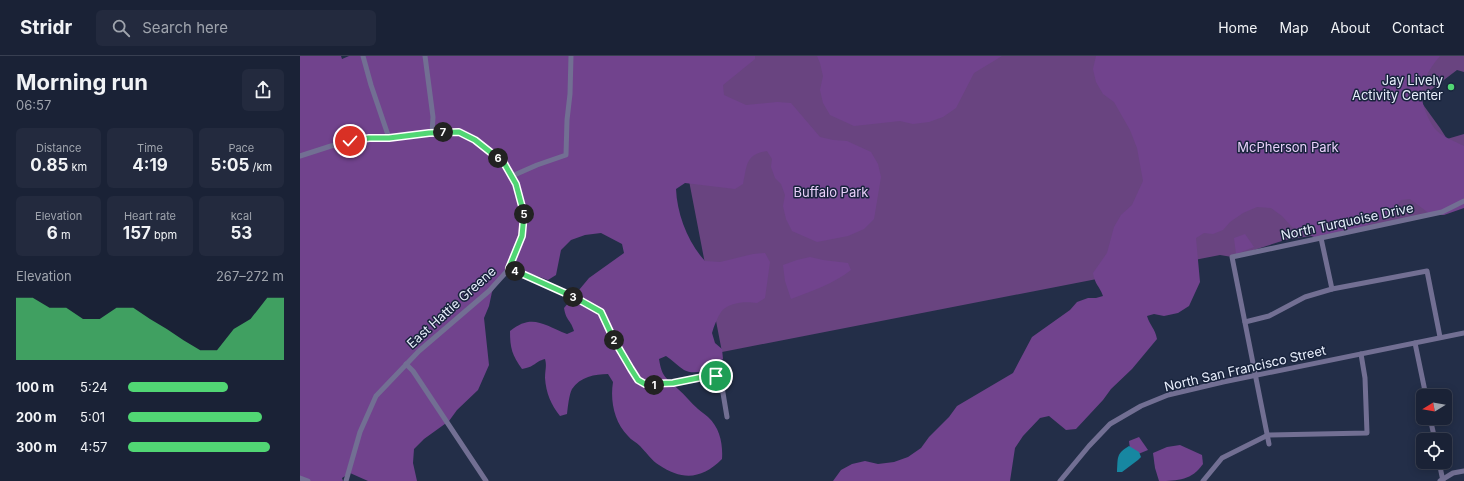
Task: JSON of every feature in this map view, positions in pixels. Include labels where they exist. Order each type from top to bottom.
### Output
[{"type":"street","points":[[363,56],[389,138]]},
{"type":"street","points":[[425,56],[433,117],[432,133]]},
{"type":"street","points":[[512,176],[537,165],[566,156],[571,56]]},
{"type":"street","name":"East Hattie Greene","points":[[300,156],[350,141],[369,138],[389,138],[432,133],[459,132],[475,140],[504,163],[512,176],[521,199],[524,214],[522,236],[509,268],[489,291],[406,364],[376,396],[360,432],[346,481]]},
{"type":"street","name":"North Turquoise Drive","points":[[1245,322],[1232,257],[1442,212],[1464,201]]},
{"type":"street","points":[[1321,238],[1332,289]]},
{"type":"street","points":[[509,268],[576,298],[601,312],[614,340],[638,380],[645,384],[673,383],[708,376],[716,376],[722,388],[727,417]]},
{"type":"street","points":[[1269,444],[1245,322],[1269,316],[1305,297],[1332,289],[1427,271],[1440,338]]},
{"type":"street","name":"North San Francisco Street","points":[[1060,481],[1089,446],[1110,424],[1141,406],[1168,395],[1256,375],[1464,333]]},
{"type":"street","points":[[1416,342],[1425,389]]},
{"type":"street","points":[[1203,481],[1222,458],[1268,435],[1367,433],[1365,378],[1361,354]]},
{"type":"street","points":[[406,364],[413,371],[486,481]]},
{"type":"street","points":[[1440,469],[1441,480],[1453,473],[1464,471]]},
{"type":"street","points":[[300,478],[308,481]]},
{"type":"green space","points":[[300,56],[341,56],[342,59],[349,56],[755,56],[755,59],[723,85],[724,95],[746,105],[777,102],[791,103],[820,137],[847,141],[871,152],[878,164],[881,177],[874,219],[864,229],[848,236],[817,242],[792,231],[786,219],[783,206],[785,195],[781,184],[775,178],[771,167],[772,159],[767,151],[751,158],[748,162],[743,184],[735,189],[685,183],[676,189],[684,228],[693,246],[705,261],[720,262],[753,254],[765,253],[770,262],[765,298],[757,303],[743,302],[728,306],[721,312],[717,319],[712,333],[715,343],[722,349],[723,359],[710,368],[700,372],[689,372],[684,370],[666,356],[659,359],[665,377],[695,407],[712,421],[718,431],[722,448],[722,459],[707,471],[692,476],[676,474],[659,465],[629,437],[616,418],[612,396],[613,382],[608,374],[588,377],[575,385],[570,394],[567,414],[560,416],[554,408],[548,394],[545,378],[545,359],[530,367],[522,369],[516,360],[511,347],[510,331],[518,326],[525,323],[538,322],[567,334],[574,331],[566,316],[564,308],[589,278],[624,253],[622,244],[601,233],[585,235],[571,240],[561,250],[556,275],[548,280],[515,268],[504,272],[492,292],[489,306],[484,318],[489,365],[478,390],[457,410],[449,421],[424,439],[414,449],[413,463],[417,481],[368,481],[350,473],[342,478],[343,481],[300,481]]},
{"type":"green space","name":"Buffalo Park","points":[[665,56],[1464,56],[1464,72],[1457,70],[1419,99],[1447,139],[1464,134],[1464,204],[1388,224],[1285,240],[1232,257],[1220,255],[722,352]]},
{"type":"green space","points":[[817,56],[1002,56],[974,73],[956,108],[943,117],[929,122],[913,124],[900,121],[854,126],[830,115],[823,103],[820,90],[823,76]]},
{"type":"green space","name":"McPherson Park","points":[[1096,56],[1440,56],[1427,75],[1421,93],[1423,105],[1428,117],[1437,131],[1464,146],[1464,208],[1444,215],[1430,214],[1410,199],[1401,200],[1394,209],[1366,226],[1332,236],[1316,238],[1292,227],[1282,216],[1271,208],[1257,207],[1243,213],[1230,222],[1223,230],[1213,234],[1204,233],[1196,238],[1200,282],[1189,306],[1178,313],[1164,316],[1154,314],[1147,316],[1157,339],[1132,369],[1111,389],[1103,400],[1076,429],[1066,430],[1049,416],[1040,418],[1023,436],[1015,448],[1010,481],[833,481],[841,470],[852,464],[865,461],[878,464],[894,462],[908,457],[921,448],[957,406],[1013,373],[1032,337],[1070,310],[1077,302],[1088,298],[1103,296],[1093,273],[1107,253],[1114,227],[1121,215],[1132,205],[1143,181],[1137,148],[1130,130],[1114,102],[1103,94],[1096,82],[1093,69]]},
{"type":"green space","points":[[1245,234],[1254,247],[1236,254],[1234,238]]},
{"type":"green space","points":[[810,257],[848,263],[851,270],[830,283],[791,299],[785,281],[783,265]]},
{"type":"green space","points":[[1139,437],[1148,450],[1131,457],[1129,441]]},
{"type":"green space","points":[[1180,445],[1202,455],[1203,464],[1194,473],[1184,478],[1172,481],[1159,481],[1153,453],[1167,447]]},
{"type":"water","points":[[1129,446],[1139,452],[1141,457],[1122,472],[1117,472],[1118,456]]},
{"type":"place","name":"Jay Lively Activity Center","points":[[1451,87]]},
{"type":"route","points":[[350,141],[443,132],[459,132],[475,140],[504,163],[517,186],[521,199],[524,214],[522,236],[509,268],[576,298],[601,312],[614,340],[631,369],[638,380],[645,384],[653,385],[673,383],[708,376],[716,376]]}]
